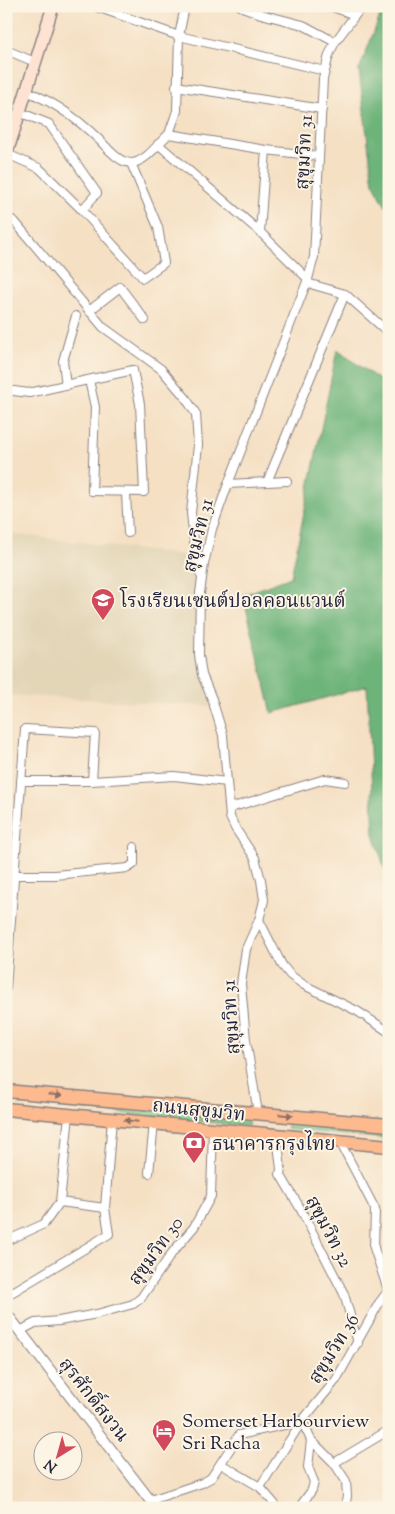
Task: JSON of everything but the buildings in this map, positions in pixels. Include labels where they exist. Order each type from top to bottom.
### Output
[{"type":"highway","name":"ถนนสุขุมวิท","points":[[6,1091],[389,1125]]},
{"type":"highway","name":"ถนนสุขุมวิท","points":[[6,1110],[389,1146]]},
{"type":"main road","points":[[7,155],[53,6]]},
{"type":"street","points":[[94,6],[179,36],[325,71]]},
{"type":"street","points":[[26,91],[44,98],[70,114],[93,132],[118,160],[132,163],[143,159],[169,134],[176,111],[179,36],[185,6]]},
{"type":"street","points":[[240,6],[261,14],[303,25],[335,42]]},
{"type":"street","points":[[330,6],[356,15]]},
{"type":"street","name":"สุขุมวิท 31","points":[[258,1113],[246,1040],[241,984],[246,949],[259,920],[264,900],[255,858],[230,817],[223,735],[212,699],[202,675],[199,655],[202,580],[206,549],[228,484],[308,281],[314,257],[325,71],[335,42],[362,6]]},
{"type":"street","points":[[6,50],[35,62]]},
{"type":"street","points":[[176,86],[322,108]]},
{"type":"street","points":[[19,112],[49,124],[97,193],[82,210]]},
{"type":"street","points":[[169,134],[266,150],[319,156]]},
{"type":"street","points":[[158,144],[260,232],[308,281],[346,294],[389,333]]},
{"type":"street","points":[[260,232],[266,150]]},
{"type":"street","points":[[7,155],[39,168],[82,210],[143,278],[164,263],[158,227],[132,163]]},
{"type":"street","points":[[6,216],[15,222],[103,327],[161,369],[185,397],[196,414],[198,446],[191,513],[195,551],[202,580]]},
{"type":"street","points":[[89,311],[120,287],[145,320]]},
{"type":"street","points":[[267,482],[346,294]]},
{"type":"street","points":[[66,386],[63,361],[76,316]]},
{"type":"street","points":[[6,390],[30,393],[133,370],[140,404],[144,492],[92,491],[95,407],[89,380]]},
{"type":"street","points":[[228,484],[287,481]]},
{"type":"street","points":[[126,493],[128,533]]},
{"type":"street","points":[[6,988],[25,729],[95,733],[92,781]]},
{"type":"street","points":[[21,781],[92,781],[174,776],[228,782]]},
{"type":"street","points":[[230,808],[325,779],[346,782]]},
{"type":"street","points":[[14,875],[55,875],[128,868],[134,864],[134,847]]},
{"type":"street","points":[[259,920],[282,965],[290,975],[304,985],[357,1011],[389,1032]]},
{"type":"street","points":[[6,1242],[44,1224],[60,1202],[70,1115]]},
{"type":"street","points":[[6,1296],[109,1234],[105,1208],[112,1119]]},
{"type":"street","points":[[149,1173],[154,1123]]},
{"type":"street","name":"สุขุมวิท 30","points":[[20,1331],[35,1323],[59,1321],[96,1314],[133,1304],[141,1298],[172,1253],[194,1227],[211,1196],[213,1129]]},
{"type":"street","name":"สุขุมวิท 32","points":[[277,1135],[280,1174],[300,1208],[344,1294],[358,1343]]},
{"type":"street","points":[[340,1142],[375,1209],[374,1248],[388,1290]]},
{"type":"street","points":[[60,1202],[105,1208]]},
{"type":"street","name":"สุขุมวิท 36","points":[[260,1487],[302,1421],[336,1380],[388,1290]]},
{"type":"street","name":"สุรศักดิ์สงวน","points":[[6,1313],[154,1505]]},
{"type":"street","points":[[154,1505],[211,1478],[239,1435],[302,1421],[311,1440],[334,1463],[346,1481],[347,1496],[345,1508]]},
{"type":"street","points":[[334,1463],[389,1430]]},
{"type":"street","points":[[299,1508],[312,1490],[314,1482],[308,1467],[311,1440]]},
{"type":"street","points":[[221,1464],[260,1487],[278,1508]]},
{"type":"shaded area","name":"โรงเรียนเซนต์ปอลคอนแวนต์","points":[[6,533],[206,558],[199,648],[211,706],[6,695]]},
{"type":"green space","points":[[384,6],[389,6],[389,212],[373,183],[359,70]]},
{"type":"green space","points":[[337,350],[381,381],[389,369],[389,882],[374,834],[367,686],[272,713],[243,595],[291,577]]},
{"type":"green space","points":[[61,1100],[248,1118],[248,1126],[62,1107],[41,1101]]},
{"type":"green space","points":[[287,1121],[389,1131],[389,1139],[287,1129]]},
{"type":"place","name":"โรงเรียนเซนต์ปอลคอนแวนต์","points":[[103,621]]},
{"type":"place","name":"ธนาคารกรุงไทย","points":[[194,1164]]},
{"type":"place","name":"Somerset Harbourview Sri Racha","points":[[164,1452]]}]
